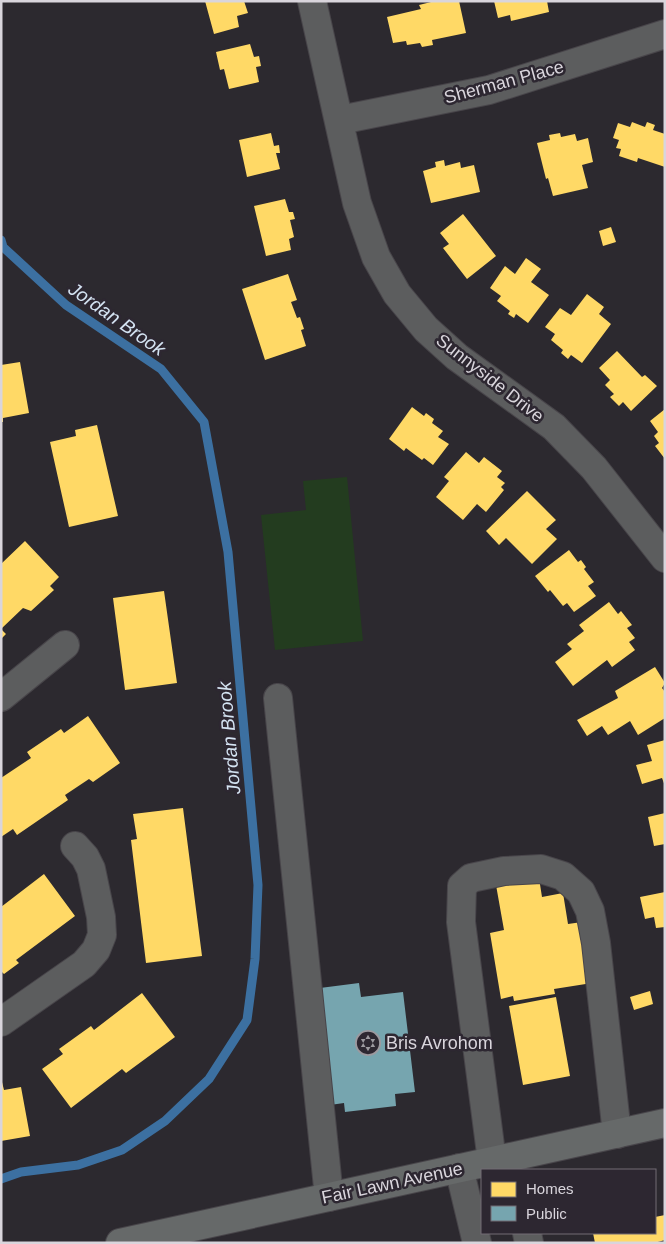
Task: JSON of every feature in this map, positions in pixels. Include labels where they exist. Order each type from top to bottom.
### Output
[{"type":"main road","name":"Fair Lawn Avenue","points":[[120,1243],[459,1168],[504,1163],[665,1123]]},
{"type":"street","name":"Sunnyside Drive","points":[[312,1],[360,212],[376,257],[397,294],[426,328],[457,357],[554,427],[594,468],[665,558]]},
{"type":"street","name":"Sherman Place","points":[[340,120],[489,90],[663,36]]},
{"type":"street","points":[[1,697],[65,644]]},
{"type":"street","points":[[278,698],[329,1197]]},
{"type":"street","points":[[1,1022],[84,964],[96,950],[102,935],[101,917],[91,869],[85,857],[75,846]]},
{"type":"street","points":[[504,1163],[461,922],[462,886],[471,878],[504,871],[541,869],[563,876],[581,892],[590,911],[596,944],[617,1134]]},
{"type":"street","points":[[459,1168],[477,1243]]},
{"type":"green space","points":[[347,477],[363,641],[275,650],[261,515],[306,510],[303,481]]},
{"type":"building: Homes","points":[[205,1],[244,1],[248,13],[237,16],[239,27],[214,34]]},
{"type":"building: Homes","points":[[435,1],[459,1],[466,33],[432,40],[433,45],[422,47],[420,43],[407,45],[406,41],[393,43],[387,17],[421,9],[419,5]]},
{"type":"building: Homes","points":[[494,1],[547,1],[549,12],[511,21],[510,15],[498,18]]},
{"type":"building: Homes","points":[[250,44],[254,57],[259,56],[261,66],[256,67],[259,82],[229,89],[224,69],[220,70],[216,52]]},
{"type":"building: Homes","points":[[632,122],[645,127],[647,122],[655,125],[653,130],[665,134],[665,167],[638,158],[637,162],[619,156],[621,149],[616,148],[619,140],[613,138],[618,123],[630,127]]},
{"type":"building: Homes","points":[[271,133],[274,146],[279,145],[280,153],[276,153],[280,169],[247,177],[239,140]]},
{"type":"building: Homes","points":[[560,133],[561,137],[575,134],[577,141],[588,138],[593,162],[582,165],[588,188],[553,196],[548,178],[546,179],[537,143],[550,140],[549,135]]},
{"type":"building: Homes","points":[[444,160],[445,166],[460,162],[461,168],[474,165],[480,192],[431,203],[423,171],[436,167],[435,162]]},
{"type":"building: Homes","points":[[285,199],[289,212],[293,212],[295,219],[290,220],[294,237],[289,239],[291,250],[266,256],[254,206]]},
{"type":"building: Homes","points":[[463,214],[496,256],[467,279],[443,248],[449,244],[440,233]]},
{"type":"building: Homes","points":[[611,227],[616,242],[603,246],[599,231]]},
{"type":"building: Homes","points":[[526,258],[541,269],[531,282],[549,295],[528,323],[516,314],[514,318],[508,314],[510,311],[497,301],[501,296],[490,288],[505,266],[515,274]]},
{"type":"building: Homes","points":[[288,274],[297,300],[291,302],[297,318],[300,317],[304,329],[301,330],[306,346],[265,360],[242,289]]},
{"type":"building: Homes","points":[[587,294],[604,307],[599,314],[611,324],[582,363],[571,355],[568,359],[561,353],[563,350],[551,340],[555,334],[545,327],[560,308],[571,315]]},
{"type":"building: Homes","points":[[617,351],[642,377],[645,375],[657,386],[631,411],[623,402],[619,406],[610,397],[614,394],[605,385],[610,380],[599,368]]},
{"type":"building: Homes","points":[[20,362],[29,413],[3,418],[3,422],[1,422],[1,365]]},
{"type":"building: Homes","points":[[412,407],[424,416],[426,413],[434,419],[432,423],[443,431],[438,437],[449,444],[433,465],[424,458],[422,460],[406,448],[404,451],[389,439]]},
{"type":"building: Homes","points":[[665,409],[665,459],[655,446],[659,443],[654,436],[658,432],[650,421]]},
{"type":"building: Homes","points":[[97,425],[118,516],[69,527],[50,442],[76,436],[75,430]]},
{"type":"building: Homes","points":[[466,452],[479,463],[484,457],[502,471],[497,477],[505,483],[501,487],[504,490],[486,512],[477,504],[463,520],[436,497],[449,481],[444,477]]},
{"type":"building: Homes","points":[[527,491],[556,520],[546,529],[557,539],[532,564],[506,538],[499,545],[486,531]]},
{"type":"building: Homes","points":[[25,541],[59,577],[50,586],[54,590],[31,611],[23,608],[1,629],[1,564]]},
{"type":"building: Homes","points":[[569,550],[578,562],[581,560],[586,567],[584,569],[594,582],[588,586],[596,596],[574,612],[567,603],[563,606],[535,576]]},
{"type":"building: Homes","points":[[164,591],[177,683],[125,690],[113,598]]},
{"type":"building: Homes","points":[[609,602],[618,614],[621,611],[632,625],[627,628],[635,638],[629,642],[635,650],[612,667],[607,660],[573,686],[555,662],[572,649],[567,644],[584,631],[579,625]]},
{"type":"building: Homes","points":[[1,629],[6,634],[1,639]]},
{"type":"building: Homes","points":[[655,667],[665,683],[662,688],[665,692],[665,718],[638,735],[630,721],[608,735],[602,726],[587,736],[577,720],[618,698],[615,691]]},
{"type":"building: Homes","points":[[88,716],[120,763],[93,782],[89,779],[65,795],[68,800],[17,835],[13,829],[1,837],[1,778],[31,758],[27,752],[61,729],[64,733]]},
{"type":"building: Homes","points":[[665,740],[665,786],[662,778],[642,784],[636,765],[652,761],[647,745]]},
{"type":"building: Homes","points":[[183,808],[202,956],[146,963],[131,840],[137,839],[133,814]]},
{"type":"building: Homes","points":[[665,813],[665,844],[654,846],[648,817]]},
{"type":"building: Homes","points":[[44,874],[75,916],[16,960],[19,963],[4,974],[1,971],[1,907]]},
{"type":"building: Homes","points":[[539,878],[542,897],[563,893],[568,924],[582,922],[592,983],[554,989],[555,994],[514,1001],[513,996],[501,999],[490,933],[504,930],[496,885]]},
{"type":"building: Homes","points":[[665,892],[665,927],[656,928],[654,917],[645,919],[640,897]]},
{"type":"building: Homes","points":[[650,991],[653,1004],[634,1010],[630,997]]},
{"type":"building: Homes","points":[[142,993],[175,1037],[126,1073],[122,1069],[71,1108],[42,1069],[63,1054],[59,1049],[91,1026],[94,1030]]},
{"type":"building: Homes","points":[[556,997],[570,1076],[523,1085],[509,1006]]},
{"type":"building: Homes","points":[[1,1078],[4,1090],[21,1087],[30,1136],[1,1141]]},
{"type":"building: Homes","points":[[665,1215],[665,1240],[654,1243],[595,1243],[593,1234],[656,1234],[656,1217]]},
{"type":"building: Public","name":"Bris Avrohom","points":[[359,983],[361,997],[403,992],[415,1092],[395,1094],[396,1106],[345,1112],[344,1103],[330,1105],[320,988]]},
{"type":"waterway","name":"Jordan Brook","points":[[1,240],[3,247],[66,305],[161,369],[204,422],[228,552],[258,885],[255,959],[247,1020],[209,1079],[165,1121],[122,1150],[78,1165],[21,1172],[1,1179]]},
{"type":"place","name":"Bris Avrohom","points":[[368,1043]]}]
